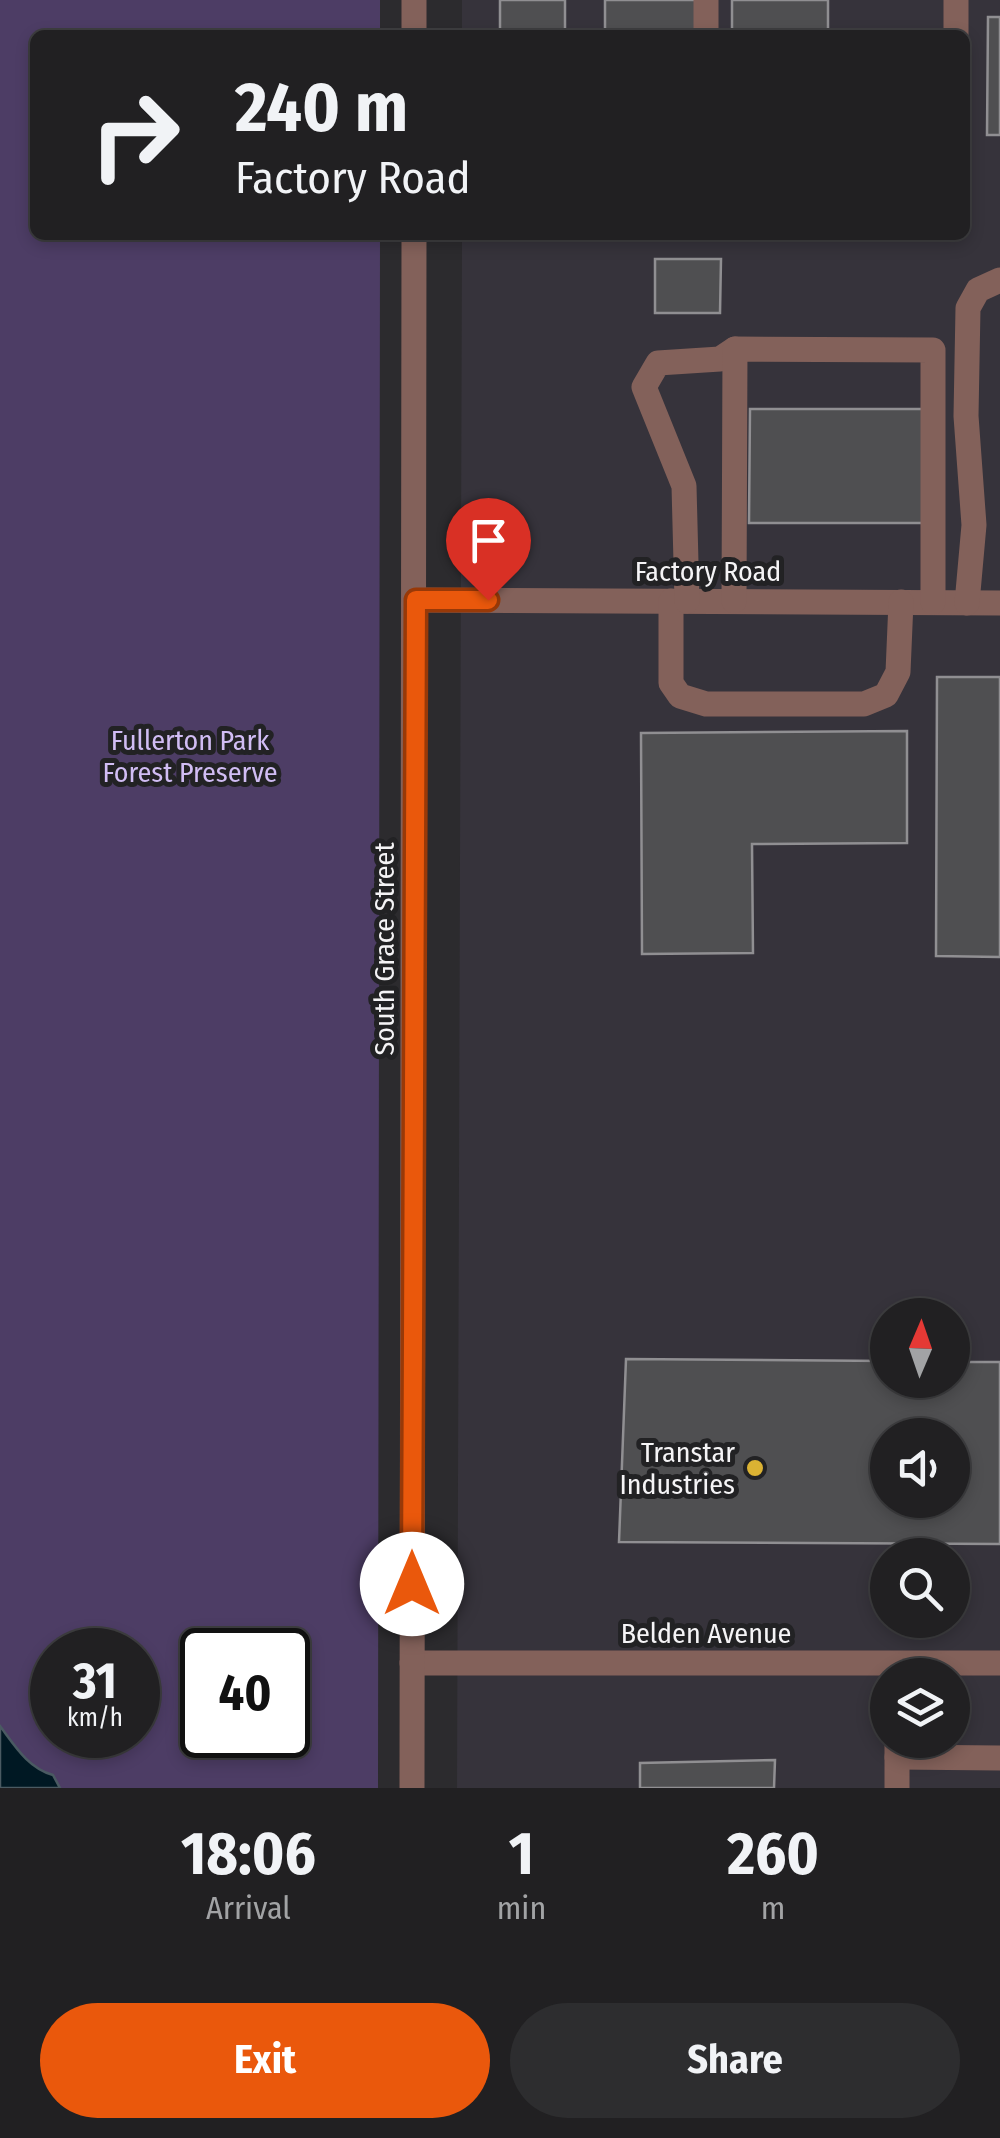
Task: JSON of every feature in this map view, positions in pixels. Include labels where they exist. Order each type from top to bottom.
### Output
[{"type":"street","points":[[414,0],[414,30]]},
{"type":"street","points":[[706,0],[706,30]]},
{"type":"street","points":[[956,0],[956,30]]},
{"type":"street","name":"South Grace Street","points":[[412,1788],[414,240]]},
{"type":"street","points":[[968,602],[974,525],[966,416],[968,308],[978,290],[1000,280]]},
{"type":"street","points":[[734,601],[735,348]]},
{"type":"street","points":[[901,602],[898,672],[886,694],[864,704],[706,704],[680,696],[671,683],[684,486],[644,387],[658,363],[720,359],[735,348],[933,350],[933,602]]},
{"type":"street","name":"Factory Road","points":[[416,600],[1000,603]]},
{"type":"street","name":"Belden Avenue","points":[[412,1663],[870,1669]]},
{"type":"street","name":"Belden Avenue","points":[[970,1665],[1000,1664]]},
{"type":"street","points":[[970,1755],[1000,1758]]},
{"type":"street","points":[[897,1758],[897,1788]]},
{"type":"shaded area","points":[[462,0],[1000,0],[1000,1788],[457,1788],[462,240],[970,240],[970,30],[462,30]]},
{"type":"green space","name":"Fullerton Park Forest Preserve","points":[[0,0],[380,0],[380,30],[30,30],[30,240],[380,240],[378,1788],[0,1788]]},
{"type":"water","points":[[0,1726],[23,1755],[53,1775],[60,1788],[0,1788]]},
{"type":"building","points":[[500,0],[565,0],[565,30],[500,30]]},
{"type":"building","points":[[605,0],[701,0],[701,30],[605,30]]},
{"type":"building","points":[[732,0],[828,0],[828,30],[732,30]]},
{"type":"building","points":[[988,17],[1000,17],[1000,135],[987,135]]},
{"type":"building","points":[[655,259],[721,259],[720,313],[655,313]]},
{"type":"building","points":[[750,409],[929,409],[928,523],[749,523]]},
{"type":"building","points":[[937,677],[1000,677],[1000,957],[936,956]]},
{"type":"building","points":[[907,731],[907,843],[752,844],[753,953],[642,954],[641,733]]},
{"type":"building","name":"Transtar Industries","points":[[626,1359],[870,1361],[870,1398],[970,1398],[970,1362],[1000,1362],[1000,1544],[970,1544],[970,1538],[870,1538],[870,1543],[619,1542]]},
{"type":"building","points":[[775,1760],[774,1788],[640,1788],[640,1763]]},
{"type":"place","name":"Transtar Industries","points":[[755,1468]]},
{"type":"route","points":[[412,1584],[416,600],[488,600]]}]
